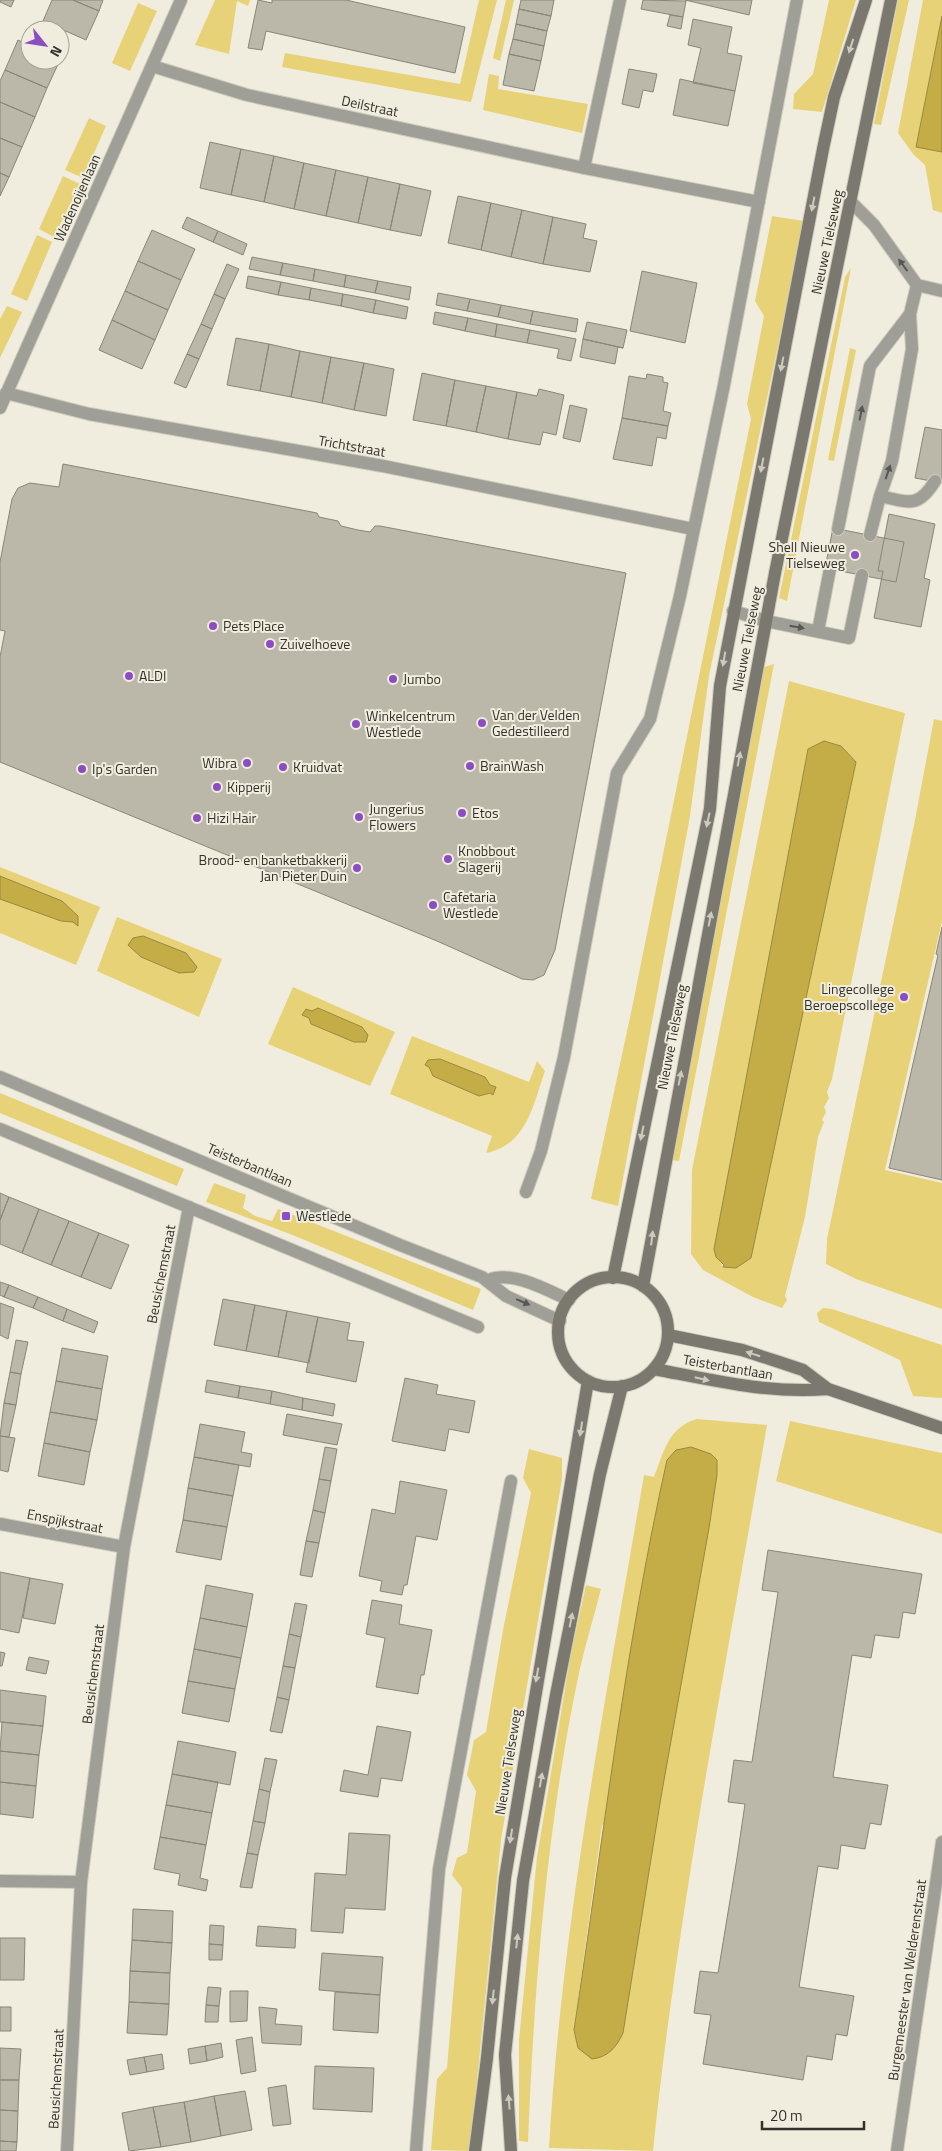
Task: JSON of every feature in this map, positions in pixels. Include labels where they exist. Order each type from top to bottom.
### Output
[{"type":"main road","name":"Nieuwe Tielseweg","points":[[613,1278],[710,809],[720,686],[733,611],[834,97],[866,0]]},
{"type":"main road","name":"Nieuwe Tielseweg","points":[[643,1286],[766,621],[891,0]]},
{"type":"main road","points":[[613,1278],[625,1279],[643,1286],[651,1292],[666,1316],[668,1334],[664,1352],[654,1369],[634,1383],[604,1387],[588,1381],[574,1370],[564,1356],[559,1338],[560,1321],[569,1300],[577,1292],[595,1281],[613,1278]]},
{"type":"main road","name":"Teisterbantlaan","points":[[668,1334],[742,1350],[803,1370],[828,1389],[942,1428]]},
{"type":"main road","name":"Teisterbantlaan","points":[[654,1369],[732,1385],[794,1392],[828,1389]]},
{"type":"main road","name":"Nieuwe Tielseweg","points":[[475,2151],[487,2058],[505,1878],[588,1381]]},
{"type":"main road","points":[[511,2151],[505,2055],[523,1881],[559,1676],[600,1474],[622,1386]]},
{"type":"street","name":"Wadenoijenlaan","points":[[0,408],[181,0]]},
{"type":"street","points":[[584,168],[620,0]]},
{"type":"street","points":[[526,1192],[541,1151],[564,1057],[617,773],[650,719],[680,596],[759,202],[797,0]]},
{"type":"street","name":"Deilstraat","points":[[152,66],[247,95],[584,168],[759,202]]},
{"type":"street","points":[[851,202],[874,225],[917,285],[942,291]]},
{"type":"street","points":[[870,535],[880,496],[892,461],[912,349],[910,314],[917,285]]},
{"type":"street","points":[[838,530],[870,366],[910,314]]},
{"type":"street","name":"Trichtstraat","points":[[6,393],[89,414],[382,466],[693,528]]},
{"type":"street","points":[[880,496],[911,503],[920,500],[935,481]]},
{"type":"street","points":[[818,631],[830,569]]},
{"type":"street","points":[[733,611],[766,621],[849,638],[862,575]]},
{"type":"street","name":"Teisterbantlaan","points":[[0,1077],[489,1280],[495,1289],[506,1296],[560,1321]]},
{"type":"street","points":[[0,1129],[478,1327]]},
{"type":"street","name":"Beusichemstraat","points":[[68,2151],[81,1882],[124,1547],[189,1207]]},
{"type":"street","name":"Teisterbantlaan","points":[[489,1280],[499,1276],[514,1279],[569,1300]]},
{"type":"street","points":[[416,2151],[439,1869],[511,1482]]},
{"type":"street","name":"Enspijkstraat","points":[[0,1524],[124,1547]]},
{"type":"street","name":"Burgemeester van Welderenstraat","points":[[897,2151],[940,1874],[942,1842]]},
{"type":"street","points":[[0,1881],[81,1882]]},
{"type":"shaded area","points":[[215,0],[250,0],[248,6],[237,1],[229,54],[195,45]]},
{"type":"shaded area","points":[[479,0],[497,0],[471,102],[282,67],[285,53],[460,84]]},
{"type":"shaded area","points":[[506,0],[514,0],[500,61],[493,58]]},
{"type":"shaded area","points":[[829,0],[856,0],[822,112],[793,109],[794,94],[813,74]]},
{"type":"shaded area","points":[[898,0],[909,0],[881,125],[874,124]]},
{"type":"shaded area","points":[[923,0],[942,0],[942,16],[916,147],[942,152],[942,213],[933,210],[925,165],[913,154],[898,133]]},
{"type":"shaded area","points":[[138,3],[157,11],[130,71],[112,63]]},
{"type":"shaded area","points":[[942,16],[942,152],[916,147]]},
{"type":"shaded area","points":[[489,74],[499,76],[498,89],[588,104],[582,133],[483,110]]},
{"type":"shaded area","points":[[89,118],[106,126],[83,178],[65,170]]},
{"type":"shaded area","points":[[63,176],[80,184],[54,237],[39,229]]},
{"type":"shaded area","points":[[772,216],[804,221],[709,676],[690,816],[618,1206],[591,1199],[632,1008],[751,419],[747,404],[764,316],[755,301]]},
{"type":"shaded area","points":[[37,235],[52,242],[27,301],[11,294]]},
{"type":"shaded area","points":[[851,268],[787,601],[779,598],[845,277]]},
{"type":"shaded area","points":[[7,306],[22,312],[0,358],[0,319]]},
{"type":"shaded area","points":[[850,348],[856,350],[834,461],[828,460]]},
{"type":"shaded area","points":[[774,664],[679,1161],[671,1160],[764,667]]},
{"type":"shaded area","points":[[789,681],[905,713],[832,1079],[827,1092],[829,1098],[824,1107],[826,1112],[822,1120],[824,1122],[818,1137],[805,1217],[785,1296],[787,1300],[782,1308],[753,1297],[703,1270],[691,1254],[692,1170]],"holes":[[[825,741],[841,746],[856,762],[751,1258],[723,1267],[714,1249],[808,749]]]},
{"type":"shaded area","name":"Lingecollege Beroepscollege","points":[[934,719],[942,721],[942,921],[885,1170],[942,1183],[942,1309],[856,1279],[826,1264],[827,1239],[915,820]]},
{"type":"shaded area","points":[[824,741],[841,746],[856,762],[751,1258],[736,1268],[723,1267],[724,1265],[716,1257],[714,1249],[808,749]]},
{"type":"shaded area","points":[[0,867],[100,907],[76,965],[0,933]]},
{"type":"shaded area","points":[[0,876],[62,901],[78,916],[78,926],[73,922],[61,921],[0,899]]},
{"type":"shaded area","points":[[117,917],[222,959],[199,1017],[97,971]]},
{"type":"shaded area","points":[[143,936],[186,953],[197,967],[194,972],[179,973],[141,957],[128,945],[133,938]]},
{"type":"shaded area","points":[[293,987],[395,1032],[370,1086],[268,1044]],"holes":[[[309,1018],[366,1042],[354,1042],[311,1024]]]},
{"type":"shaded area","points":[[318,1008],[362,1027],[368,1035],[366,1042],[354,1042],[311,1024],[309,1018],[302,1015],[306,1009],[312,1011]]},
{"type":"shaded area","points":[[412,1036],[529,1082],[537,1061],[545,1071],[532,1110],[520,1133],[500,1149],[486,1153],[492,1136],[390,1094]],"holes":[[[440,1059],[485,1077],[493,1094],[433,1076],[429,1067]]]},
{"type":"shaded area","points":[[440,1059],[485,1077],[490,1085],[496,1087],[493,1095],[490,1093],[479,1096],[433,1076],[429,1067],[425,1065],[428,1060]]},
{"type":"shaded area","points":[[0,1093],[184,1169],[177,1186],[0,1113]]},
{"type":"shaded area","points":[[214,1183],[246,1195],[243,1208],[255,1216],[272,1221],[278,1209],[481,1289],[473,1310],[295,1236],[206,1202]]},
{"type":"shaded area","points":[[823,1308],[832,1309],[942,1345],[942,1398],[913,1396],[900,1360],[819,1322],[817,1313]]},
{"type":"shaded area","points":[[697,1419],[767,1425],[689,1878],[663,2060],[653,2151],[549,2148],[555,2063],[575,1894],[587,1810],[644,1475],[654,1477],[668,1442],[679,1428]],"holes":[[[661,1797],[623,2033],[578,2048],[574,2030],[602,1825]]]},
{"type":"shaded area","points":[[790,1421],[942,1453],[942,1534],[776,1481]]},
{"type":"shaded area","points":[[691,1447],[711,1454],[717,1460],[717,1475],[709,1528],[661,1797],[623,2033],[611,2051],[603,2056],[592,2059],[578,2048],[574,2030],[627,1673],[652,1531],[667,1460],[676,1450]]},
{"type":"shaded area","points":[[529,1449],[562,1458],[562,1479],[501,1840],[470,2151],[431,2150],[437,2079],[447,2068],[462,1888],[452,1875],[457,1858],[467,1853],[476,1791],[467,1775],[474,1740],[486,1732],[503,1630],[531,1493],[523,1478]]},
{"type":"shaded area","points":[[586,1585],[601,1589],[579,1673],[558,1788],[538,1966],[528,2142],[519,2141],[519,2040],[537,1857],[571,1653]]},
{"type":"building","points":[[1,0],[14,0],[11,7],[0,2]]},
{"type":"building","points":[[52,0],[73,0],[99,11],[86,40],[70,33],[70,20],[43,20]]},
{"type":"building","points":[[73,0],[103,0],[99,11]]},
{"type":"building","points":[[258,0],[272,3],[272,0],[346,0],[465,27],[455,73],[266,31],[262,50],[248,48]]},
{"type":"building","points":[[521,0],[554,0],[551,16],[519,9]]},
{"type":"building","points":[[643,0],[686,1],[683,17],[641,9]]},
{"type":"building","points":[[685,0],[752,0],[749,15]]},
{"type":"building","points":[[519,9],[551,16],[547,31],[516,24]]},
{"type":"building","points":[[670,15],[683,17],[681,29],[667,26]]},
{"type":"building","points":[[693,19],[732,27],[727,53],[742,56],[735,91],[693,83],[701,48],[688,45]]},
{"type":"building","points":[[516,24],[547,31],[544,46],[513,39]]},
{"type":"building","points":[[513,39],[544,46],[541,61],[509,54]]},
{"type":"building","points":[[18,40],[20,41],[20,70],[55,70],[47,88],[5,70]]},
{"type":"building","points":[[509,54],[541,61],[534,91],[503,85]]},
{"type":"building","points":[[629,69],[657,74],[653,92],[643,90],[639,108],[622,104]]},
{"type":"building","points":[[5,70],[47,88],[35,117],[0,102],[0,81]]},
{"type":"building","points":[[680,79],[735,91],[728,126],[673,115]]},
{"type":"building","points":[[0,102],[35,117],[22,147],[0,138]]},
{"type":"building","points":[[0,138],[22,147],[9,177],[0,173]]},
{"type":"building","points":[[210,142],[241,149],[231,195],[200,188]]},
{"type":"building","points":[[241,149],[274,156],[264,202],[231,195]]},
{"type":"building","points":[[274,156],[304,163],[294,209],[264,202]]},
{"type":"building","points":[[304,163],[336,170],[326,216],[294,209]]},
{"type":"building","points":[[336,170],[368,177],[358,223],[326,216]]},
{"type":"building","points":[[0,173],[9,177],[0,196]]},
{"type":"building","points":[[368,177],[400,184],[390,230],[358,223]]},
{"type":"building","points":[[400,184],[431,191],[421,236],[390,230]]},
{"type":"building","points":[[458,196],[491,203],[481,250],[448,243]]},
{"type":"building","points":[[491,203],[522,210],[511,257],[481,250]]},
{"type":"building","points":[[522,210],[553,217],[543,264],[511,257]]},
{"type":"building","points":[[187,217],[218,231],[213,242],[182,228]]},
{"type":"building","points":[[553,217],[586,224],[583,238],[597,241],[590,272],[543,264]]},
{"type":"building","points":[[152,230],[195,249],[181,280],[138,261]]},
{"type":"building","points":[[218,231],[247,244],[243,255],[213,242]]},
{"type":"building","points":[[252,257],[283,263],[280,275],[249,269]]},
{"type":"building","points":[[138,261],[181,280],[168,310],[125,291]]},
{"type":"building","points":[[283,263],[315,269],[313,281],[280,275]]},
{"type":"building","points":[[227,264],[239,269],[225,299],[214,294]]},
{"type":"building","points":[[315,269],[346,275],[344,287],[313,281]]},
{"type":"building","points":[[642,271],[697,283],[685,343],[630,331]]},
{"type":"building","points":[[346,275],[378,281],[375,293],[344,287]]},
{"type":"building","points":[[248,276],[281,282],[278,295],[246,288]]},
{"type":"building","points":[[378,281],[411,287],[409,300],[375,293]]},
{"type":"building","points":[[281,282],[311,288],[309,300],[278,295]]},
{"type":"building","points":[[311,288],[343,294],[341,306],[309,300]]},
{"type":"building","points":[[125,291],[168,310],[155,340],[112,320]]},
{"type":"building","points":[[438,293],[470,299],[467,311],[436,305]]},
{"type":"building","points":[[214,294],[225,299],[212,329],[201,324]]},
{"type":"building","points":[[343,294],[376,300],[373,313],[341,306]]},
{"type":"building","points":[[470,299],[501,305],[498,317],[467,311]]},
{"type":"building","points":[[376,300],[408,307],[406,319],[373,313]]},
{"type":"building","points":[[501,305],[533,311],[530,324],[498,317]]},
{"type":"building","points":[[533,311],[578,319],[576,332],[530,324]]},
{"type":"building","points":[[435,312],[468,318],[465,331],[433,324]]},
{"type":"building","points":[[468,318],[497,324],[495,337],[465,331]]},
{"type":"building","points":[[112,320],[155,340],[142,369],[99,350]]},
{"type":"building","points":[[587,322],[627,330],[623,348],[583,339]]},
{"type":"building","points":[[201,324],[212,329],[199,359],[187,354]]},
{"type":"building","points":[[497,324],[530,330],[527,343],[495,337]]},
{"type":"building","points":[[530,330],[576,339],[571,361],[557,358],[559,349],[527,343]]},
{"type":"building","points":[[236,338],[269,344],[260,391],[227,385]]},
{"type":"building","points":[[583,339],[623,348],[618,347],[615,364],[580,357]]},
{"type":"building","points":[[269,344],[300,351],[291,397],[260,391]]},
{"type":"building","points":[[300,351],[331,357],[322,403],[291,397]]},
{"type":"building","points":[[187,354],[199,359],[186,388],[174,383]]},
{"type":"building","points":[[331,357],[364,363],[354,410],[322,403]]},
{"type":"building","points":[[364,363],[394,369],[386,416],[354,410]]},
{"type":"building","points":[[422,373],[455,380],[446,426],[413,420]]},
{"type":"building","points":[[647,374],[663,377],[663,382],[668,383],[663,411],[671,413],[668,426],[622,418],[629,376],[646,379]]},
{"type":"building","points":[[455,380],[486,386],[476,432],[446,426]]},
{"type":"building","points":[[486,386],[517,392],[508,439],[476,432]]},
{"type":"building","points":[[539,389],[564,395],[556,435],[543,432],[540,445],[508,439],[517,392],[537,396]]},
{"type":"building","points":[[570,405],[587,409],[580,442],[563,438]]},
{"type":"building","points":[[622,418],[668,426],[666,439],[657,437],[652,466],[613,459]]},
{"type":"building","points":[[925,427],[942,430],[942,483],[915,478]]},
{"type":"building","points":[[63,464],[317,513],[319,517],[338,521],[341,526],[358,530],[370,532],[375,526],[380,526],[626,573],[555,950],[544,975],[533,980],[522,979],[437,941],[0,762],[0,657],[5,631],[0,630],[0,562],[12,499],[18,488],[30,483],[59,487]]},
{"type":"building","points":[[889,514],[935,524],[924,578],[930,580],[921,627],[874,618],[883,571],[878,571]]},
{"type":"building","points":[[833,528],[904,542],[896,582],[825,568]]},
{"type":"building","points":[[942,927],[942,1180],[889,1168],[938,955],[936,954]]},
{"type":"building","points":[[0,1193],[9,1197],[0,1220]]},
{"type":"building","points":[[9,1197],[39,1209],[22,1253],[0,1244],[0,1220]]},
{"type":"building","points":[[39,1209],[69,1221],[51,1265],[22,1253]]},
{"type":"building","points":[[69,1221],[99,1233],[81,1277],[51,1265]]},
{"type":"building","points":[[99,1233],[129,1245],[111,1289],[81,1277]]},
{"type":"building","points":[[0,1282],[9,1285],[4,1297],[0,1295]]},
{"type":"building","points":[[9,1285],[38,1297],[33,1308],[4,1297]]},
{"type":"building","points":[[38,1297],[67,1309],[63,1321],[33,1308]]},
{"type":"building","points":[[223,1299],[255,1305],[246,1351],[214,1345]]},
{"type":"building","points":[[0,1303],[14,1308],[8,1339],[0,1335]]},
{"type":"building","points":[[255,1305],[287,1311],[278,1357],[246,1351]]},
{"type":"building","points":[[67,1309],[98,1322],[94,1333],[63,1321]]},
{"type":"building","points":[[287,1311],[318,1317],[309,1363],[278,1357]]},
{"type":"building","points":[[318,1317],[350,1323],[347,1340],[364,1342],[356,1382],[306,1372]]},
{"type":"building","points":[[16,1340],[28,1342],[21,1374],[10,1372]]},
{"type":"building","points":[[62,1348],[108,1356],[102,1389],[56,1381]]},
{"type":"building","points":[[10,1372],[21,1374],[16,1405],[4,1403]]},
{"type":"building","points":[[405,1378],[438,1385],[436,1394],[475,1401],[469,1433],[449,1429],[445,1451],[392,1441]]},
{"type":"building","points":[[207,1380],[240,1386],[238,1398],[205,1392]]},
{"type":"building","points":[[56,1381],[102,1389],[97,1420],[50,1412]]},
{"type":"building","points":[[240,1386],[272,1391],[270,1404],[238,1398]]},
{"type":"building","points":[[272,1391],[303,1398],[302,1410],[270,1404]]},
{"type":"building","points":[[303,1398],[335,1404],[333,1416],[302,1410]]},
{"type":"building","points":[[4,1403],[16,1405],[9,1437],[0,1436]]},
{"type":"building","points":[[50,1412],[97,1420],[90,1452],[44,1443]]},
{"type":"building","points":[[287,1414],[342,1424],[337,1445],[283,1435]]},
{"type":"building","points":[[200,1424],[245,1432],[241,1452],[252,1454],[250,1467],[194,1457]]},
{"type":"building","points":[[0,1436],[15,1438],[8,1472],[0,1470]]},
{"type":"building","points":[[44,1443],[90,1452],[84,1485],[38,1476]]},
{"type":"building","points":[[325,1447],[337,1449],[331,1481],[319,1479]]},
{"type":"building","points":[[194,1457],[239,1465],[233,1496],[188,1488]]},
{"type":"building","points":[[319,1479],[331,1481],[325,1513],[313,1510]]},
{"type":"building","points":[[400,1481],[447,1490],[437,1540],[416,1536],[407,1585],[404,1585],[402,1595],[380,1591],[382,1581],[359,1576],[372,1509],[395,1514]]},
{"type":"building","points":[[188,1488],[233,1496],[227,1527],[183,1520]]},
{"type":"building","points":[[313,1510],[325,1513],[319,1543],[306,1541]]},
{"type":"building","points":[[183,1520],[227,1527],[221,1560],[176,1552]]},
{"type":"building","points":[[306,1541],[319,1543],[312,1577],[300,1575]]},
{"type":"building","points":[[768,1550],[922,1574],[915,1614],[903,1612],[899,1638],[875,1635],[871,1658],[852,1655],[833,1777],[888,1785],[881,1825],[870,1823],[865,1849],[841,1845],[838,1869],[818,1866],[799,1987],[854,1996],[847,2036],[836,2034],[832,2060],[807,2056],[803,2080],[703,2064],[711,2015],[694,2013],[700,1971],[718,1973],[737,1858],[745,1804],[728,1802],[734,1760],[752,1762],[778,1592],[762,1590]]},
{"type":"building","points":[[0,1572],[30,1578],[19,1633],[0,1629]]},
{"type":"building","points":[[30,1578],[63,1584],[55,1624],[23,1618]]},
{"type":"building","points":[[206,1585],[253,1594],[247,1627],[200,1618]]},
{"type":"building","points":[[372,1600],[402,1605],[399,1624],[432,1630],[424,1675],[421,1675],[418,1694],[376,1687],[385,1638],[366,1634]]},
{"type":"building","points":[[295,1603],[307,1605],[301,1637],[289,1634]]},
{"type":"building","points":[[200,1618],[247,1627],[241,1658],[194,1649]]},
{"type":"building","points":[[289,1634],[301,1637],[295,1668],[283,1666]]},
{"type":"building","points":[[194,1649],[241,1658],[235,1689],[188,1681]]},
{"type":"building","points":[[0,1652],[5,1653],[2,1666],[0,1666]]},
{"type":"building","points":[[29,1657],[49,1661],[46,1674],[26,1670]]},
{"type":"building","points":[[283,1666],[295,1668],[289,1700],[277,1697]]},
{"type":"building","points":[[188,1681],[235,1689],[229,1722],[182,1713]]},
{"type":"building","points":[[0,1690],[46,1696],[43,1726],[0,1722]]},
{"type":"building","points":[[277,1697],[289,1700],[282,1733],[270,1731]]},
{"type":"building","points":[[2,1722],[43,1726],[39,1755],[0,1751]]},
{"type":"building","points":[[377,1726],[411,1732],[402,1781],[381,1778],[378,1797],[340,1791],[344,1770],[368,1775]]},
{"type":"building","points":[[178,1741],[236,1752],[230,1785],[172,1774]]},
{"type":"building","points":[[0,1751],[39,1755],[36,1786],[0,1782]]},
{"type":"building","points":[[265,1758],[277,1760],[270,1792],[259,1789]]},
{"type":"building","points":[[172,1774],[218,1782],[212,1813],[166,1805]]},
{"type":"building","points":[[0,1782],[36,1786],[33,1818],[0,1814]]},
{"type":"building","points":[[259,1789],[270,1792],[265,1823],[253,1821]]},
{"type":"building","points":[[166,1805],[212,1813],[206,1845],[160,1837]]},
{"type":"building","points":[[253,1821],[265,1823],[258,1855],[247,1853]]},
{"type":"building","points":[[349,1833],[390,1835],[385,1910],[345,1908],[343,1933],[311,1931],[315,1873],[346,1875]]},
{"type":"building","points":[[160,1837],[206,1845],[200,1878],[208,1880],[206,1891],[178,1885],[180,1874],[154,1869]]},
{"type":"building","points":[[247,1853],[258,1855],[252,1888],[240,1887]]},
{"type":"building","points":[[133,1909],[173,1911],[172,1943],[132,1940]]},
{"type":"building","points":[[210,1925],[224,1926],[223,1945],[209,1944]]},
{"type":"building","points":[[258,1926],[296,1929],[295,1948],[256,1946]]},
{"type":"building","points":[[0,1938],[25,1938],[24,1980],[0,1980]]},
{"type":"building","points":[[132,1940],[172,1943],[170,1973],[130,1971]]},
{"type":"building","points":[[209,1944],[223,1945],[222,1960],[209,1960]]},
{"type":"building","points":[[322,1953],[383,1957],[380,1995],[319,1990]]},
{"type":"building","points":[[130,1971],[170,1973],[169,2004],[129,2002]]},
{"type":"building","points":[[208,1987],[221,1988],[219,2006],[206,2005]]},
{"type":"building","points":[[230,1991],[248,1991],[247,2021],[230,2022]]},
{"type":"building","points":[[335,1992],[380,1995],[378,2033],[333,2030]]},
{"type":"building","points":[[129,2002],[169,2004],[167,2035],[127,2033]]},
{"type":"building","points":[[206,2005],[219,2006],[218,2022],[205,2022]]},
{"type":"building","points":[[0,2007],[11,2007],[11,2031],[0,2031]]},
{"type":"building","points":[[259,2007],[277,2009],[275,2024],[302,2026],[301,2045],[262,2043]]},
{"type":"building","points":[[252,2037],[256,2071],[241,2074],[236,2040]]},
{"type":"building","points":[[221,2043],[223,2057],[207,2061],[205,2046]]},
{"type":"building","points":[[205,2046],[207,2061],[190,2064],[188,2049]]},
{"type":"building","points":[[0,2048],[21,2049],[19,2080],[0,2080]]},
{"type":"building","points":[[162,2054],[164,2069],[147,2072],[144,2057]]},
{"type":"building","points":[[144,2057],[147,2072],[130,2075],[127,2060]]},
{"type":"building","points":[[315,2066],[374,2068],[372,2112],[313,2109]]},
{"type":"building","points":[[0,2080],[19,2080],[18,2111],[0,2110]]},
{"type":"building","points":[[286,2085],[291,2124],[273,2126],[268,2088]]},
{"type":"building","points":[[245,2091],[252,2130],[221,2136],[214,2096]]},
{"type":"building","points":[[214,2096],[221,2136],[191,2142],[184,2102]]},
{"type":"building","points":[[184,2102],[191,2142],[161,2147],[153,2107]]},
{"type":"building","points":[[153,2107],[161,2147],[129,2151],[122,2113]]},
{"type":"building","points":[[0,2110],[18,2111],[17,2142],[0,2141]]},
{"type":"building","points":[[0,2141],[17,2142],[16,2151],[0,2151]]},
{"type":"place","name":"Shell Nieuwe Tielseweg","points":[[855,555]]},
{"type":"place","name":"Pets Place","points":[[213,626]]},
{"type":"place","name":"Zuivelhoeve","points":[[270,644]]},
{"type":"place","name":"ALDI","points":[[129,676]]},
{"type":"place","name":"Jumbo","points":[[393,679]]},
{"type":"place","name":"Van der Velden Gedestilleerd","points":[[482,723]]},
{"type":"place","name":"Winkelcentrum Westlede","points":[[356,724]]},
{"type":"place","name":"Wibra","points":[[247,763]]},
{"type":"place","name":"BrainWash","points":[[470,766]]},
{"type":"place","name":"Kruidvat","points":[[283,767]]},
{"type":"place","name":"Ip's Garden","points":[[82,769]]},
{"type":"place","name":"Kipperij","points":[[217,787]]},
{"type":"place","name":"Etos","points":[[462,813]]},
{"type":"place","name":"Jungerius Flowers","points":[[359,817]]},
{"type":"place","name":"Hizi Hair","points":[[197,818]]},
{"type":"place","name":"Knobbout Slagerij","points":[[448,859]]},
{"type":"place","name":"Brood- en banketbakkerij Jan Pieter Duin","points":[[357,868]]},
{"type":"place","name":"Cafetaria Westlede","points":[[433,905]]},
{"type":"place","name":"Lingecollege Beroepscollege","points":[[904,997]]},
{"type":"place","name":"Westlede","points":[[286,1216]]}]
